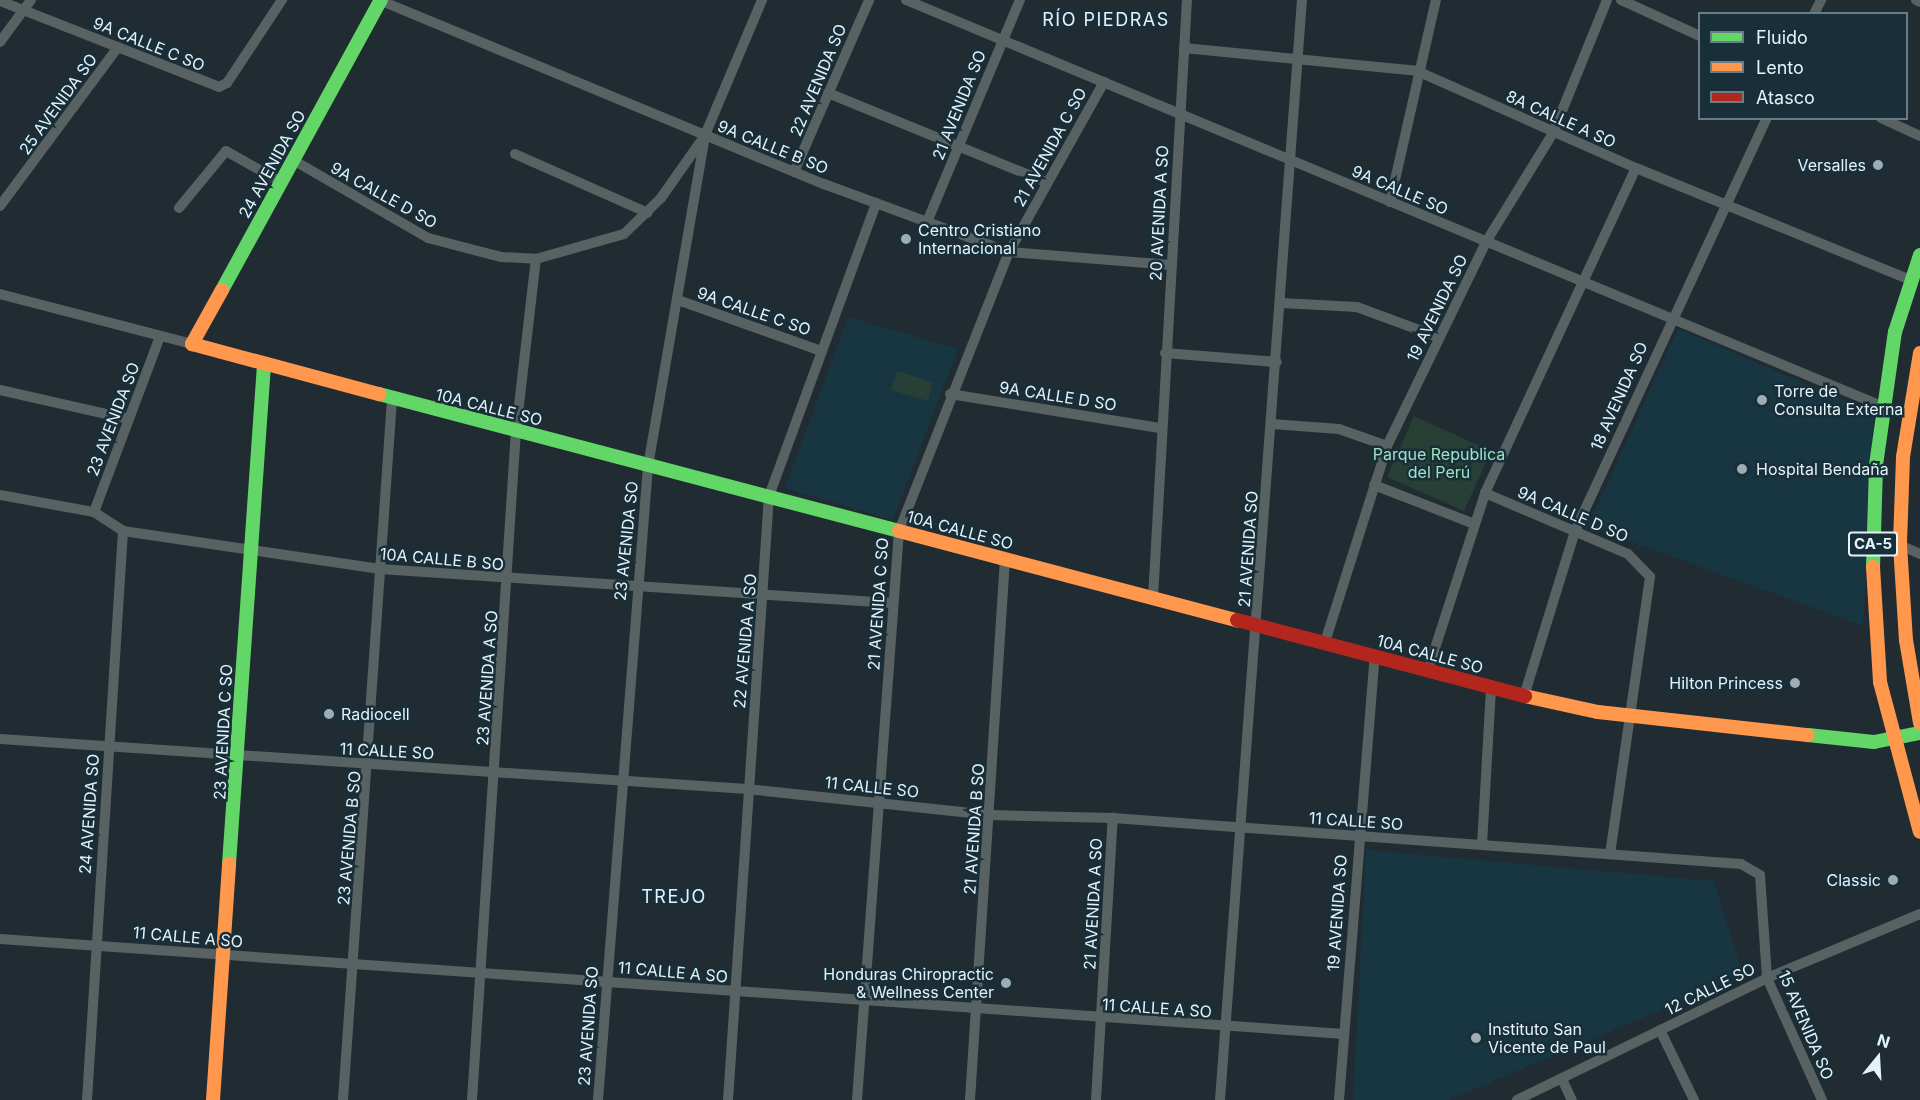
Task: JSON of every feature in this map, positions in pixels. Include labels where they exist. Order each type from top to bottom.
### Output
[{"type":"main road","name":"24 AVENIDA SO","points":[[192,344],[380,0]]},
{"type":"main road","name":"CA-5","points":[[1920,255],[1911,280],[1884,407],[1875,476],[1873,573],[1880,682],[1892,740],[1920,832]]},
{"type":"main road","name":"10A CALLE SO","points":[[192,344],[392,399],[1258,624],[1524,696],[1632,713],[1892,740],[1920,733]]},
{"type":"main road","name":"CA-5","points":[[1920,353],[1914,420],[1903,457],[1900,545],[1920,723]]},
{"type":"main road","name":"23 AVENIDA C SO","points":[[213,1100],[239,758],[250,547],[264,365]]},
{"type":"main road","points":[[1884,407],[1898,421],[1903,457]]},
{"type":"street","points":[[0,42],[31,0]]},
{"type":"street","name":"9A CALLE C SO","points":[[0,1],[219,87],[228,83],[282,0]]},
{"type":"street","name":"9A CALLE B SO","points":[[380,0],[532,70],[705,135],[794,172],[1009,252],[1171,265]]},
{"type":"street","name":"23 AVENIDA SO","points":[[598,1100],[636,586],[648,466],[705,135],[762,0]]},
{"type":"street","name":"22 AVENIDA SO","points":[[794,172],[869,0]]},
{"type":"street","name":"9A CALLE SO","points":[[906,0],[1884,407]]},
{"type":"street","name":"21 AVENIDA SO","points":[[927,222],[1020,0]]},
{"type":"street","name":"20 AVENIDA A SO","points":[[1161,428],[1187,0]]},
{"type":"street","name":"21 AVENIDA SO","points":[[1220,1100],[1258,624],[1302,0]]},
{"type":"street","points":[[1390,202],[1417,71],[1436,0]]},
{"type":"street","name":"19 AVENIDA SO","points":[[1325,642],[1388,446],[1438,337],[1486,242],[1553,133],[1607,0]]},
{"type":"street","points":[[1621,0],[1698,35]]},
{"type":"street","points":[[1916,0],[1920,2]]},
{"type":"street","name":"25 AVENIDA SO","points":[[0,206],[118,47]]},
{"type":"street","name":"8A CALLE A SO","points":[[1184,48],[1298,56],[1417,71],[1553,133],[1911,280]]},
{"type":"street","name":"21 AVENIDA C SO","points":[[857,1100],[864,999],[883,804],[891,603],[899,531],[950,393],[1009,252],[1046,182],[1104,82]]},
{"type":"street","points":[[828,93],[1046,182]]},
{"type":"street","name":"18 AVENIDA SO","points":[[1524,696],[1575,531],[1670,318],[1730,207],[1766,120]]},
{"type":"street","points":[[1885,120],[1920,136]]},
{"type":"street","name":"9A CALLE D SO","points":[[293,160],[428,238],[501,257],[536,259],[604,243],[648,213],[705,135]]},
{"type":"street","points":[[179,208],[226,151],[281,182]]},
{"type":"street","points":[[515,154],[648,213]]},
{"type":"street","points":[[1428,670],[1472,523],[1580,281],[1636,168]]},
{"type":"street","name":"22 AVENIDA A SO","points":[[728,1100],[737,992],[747,789],[764,596],[769,496],[876,203]]},
{"type":"street","name":"23 AVENIDA A SO","points":[[472,1100],[496,773],[516,431],[536,259]]},
{"type":"street","name":"10A CALLE SO","points":[[0,294],[192,344]]},
{"type":"street","name":"9A CALLE C SO","points":[[678,300],[821,351]]},
{"type":"street","points":[[1281,303],[1356,307],[1438,337]]},
{"type":"street","name":"23 AVENIDA SO","points":[[94,512],[160,336]]},
{"type":"street","points":[[1165,353],[1277,362]]},
{"type":"street","points":[[0,390],[129,419]]},
{"type":"street","name":"9A CALLE D SO","points":[[950,393],[1161,428]]},
{"type":"street","name":"23 AVENIDA B SO","points":[[343,1100],[370,765],[392,399]]},
{"type":"street","points":[[1272,424],[1339,429],[1388,446]]},
{"type":"street","points":[[1153,598],[1161,428]]},
{"type":"street","points":[[1374,485],[1472,523]]},
{"type":"street","name":"9A CALLE D SO","points":[[1485,493],[1628,554],[1647,568],[1650,593],[1632,713]]},
{"type":"street","name":"10A CALLE B SO","points":[[0,495],[94,512],[123,531],[250,547],[380,569],[891,603]]},
{"type":"street","name":"24 AVENIDA SO","points":[[87,1100],[123,531]]},
{"type":"street","points":[[1900,545],[1920,554]]},
{"type":"street","name":"21 AVENIDA B SO","points":[[970,1100],[1005,559]]},
{"type":"street","name":"19 AVENIDA SO","points":[[1339,1100],[1357,835],[1375,656]]},
{"type":"street","points":[[1482,844],[1491,687]]},
{"type":"street","points":[[1610,854],[1632,713]]},
{"type":"street","name":"11 CALLE SO","points":[[0,739],[239,758],[747,789],[990,815],[1113,818],[1240,830],[1357,835],[1741,864]]},
{"type":"street","name":"21 AVENIDA A SO","points":[[1095,1100],[1113,818]]},
{"type":"street","name":"15 AVENIDA SO","points":[[1741,864],[1752,868],[1762,883],[1767,978],[1822,1100]]},
{"type":"street","name":"12 CALLE SO","points":[[1517,1100],[1767,978],[1920,914]]},
{"type":"street","name":"11 CALLE A SO","points":[[0,939],[737,992],[864,999],[1101,1019],[1344,1034]]},
{"type":"street","points":[[1660,1030],[1694,1100]]},
{"type":"street","points":[[1562,1079],[1572,1100]]},
{"type":"shaded area","points":[[848,317],[958,349],[893,520],[785,488]]},
{"type":"shaded area","name":"Hospital Bendaña","points":[[1678,329],[1874,413],[1863,626],[1588,526]]},
{"type":"shaded area","name":"Instituto San Vicente de Paul","points":[[1366,850],[1714,881],[1743,975],[1449,1100],[1353,1100]]},
{"type":"green space","points":[[897,371],[933,382],[928,401],[891,390]]},
{"type":"green space","name":"Parque Republica del Perú","points":[[1414,416],[1491,451],[1464,511],[1387,477]]},
{"type":"traffic: fast","points":[[222,290],[381,0]]},
{"type":"traffic: fast","points":[[1873,567],[1876,465],[1895,332],[1920,255]]},
{"type":"traffic: fast","points":[[229,864],[264,365]]},
{"type":"traffic: fast","points":[[379,394],[899,531]]},
{"type":"traffic: fast","points":[[1808,735],[1874,742],[1920,733]]},
{"type":"traffic: slow","points":[[222,290],[192,344],[379,394]]},
{"type":"traffic: slow","points":[[1920,353],[1903,457],[1900,545],[1906,640],[1920,723]]},
{"type":"traffic: slow","points":[[899,531],[1237,620]]},
{"type":"traffic: slow","points":[[1873,567],[1880,682],[1920,832]]},
{"type":"traffic: slow","points":[[1525,696],[1598,712],[1808,735]]},
{"type":"traffic: slow","points":[[213,1100],[229,864]]},
{"type":"traffic: jam","points":[[1237,620],[1525,696]]},
{"type":"place","name":"Versalles","points":[[1878,165]]},
{"type":"place","name":"Centro Cristiano Internacional","points":[[906,239]]},
{"type":"place","name":"Torre de Consulta Externa","points":[[1762,400]]},
{"type":"place","name":"Hospital Bendaña","points":[[1742,469]]},
{"type":"place","name":"Hilton Princess","points":[[1795,683]]},
{"type":"place","name":"Radiocell","points":[[329,714]]},
{"type":"place","name":"Classic","points":[[1893,880]]},
{"type":"place","name":"Honduras Chiropractic & Wellness Center","points":[[1006,983]]},
{"type":"place","name":"Instituto San Vicente de Paul","points":[[1476,1038]]},
{"type":"district","name":"RÍO PIEDRAS","points":[[1106,20]]},
{"type":"district","name":"TREJO","points":[[674,897]]}]
